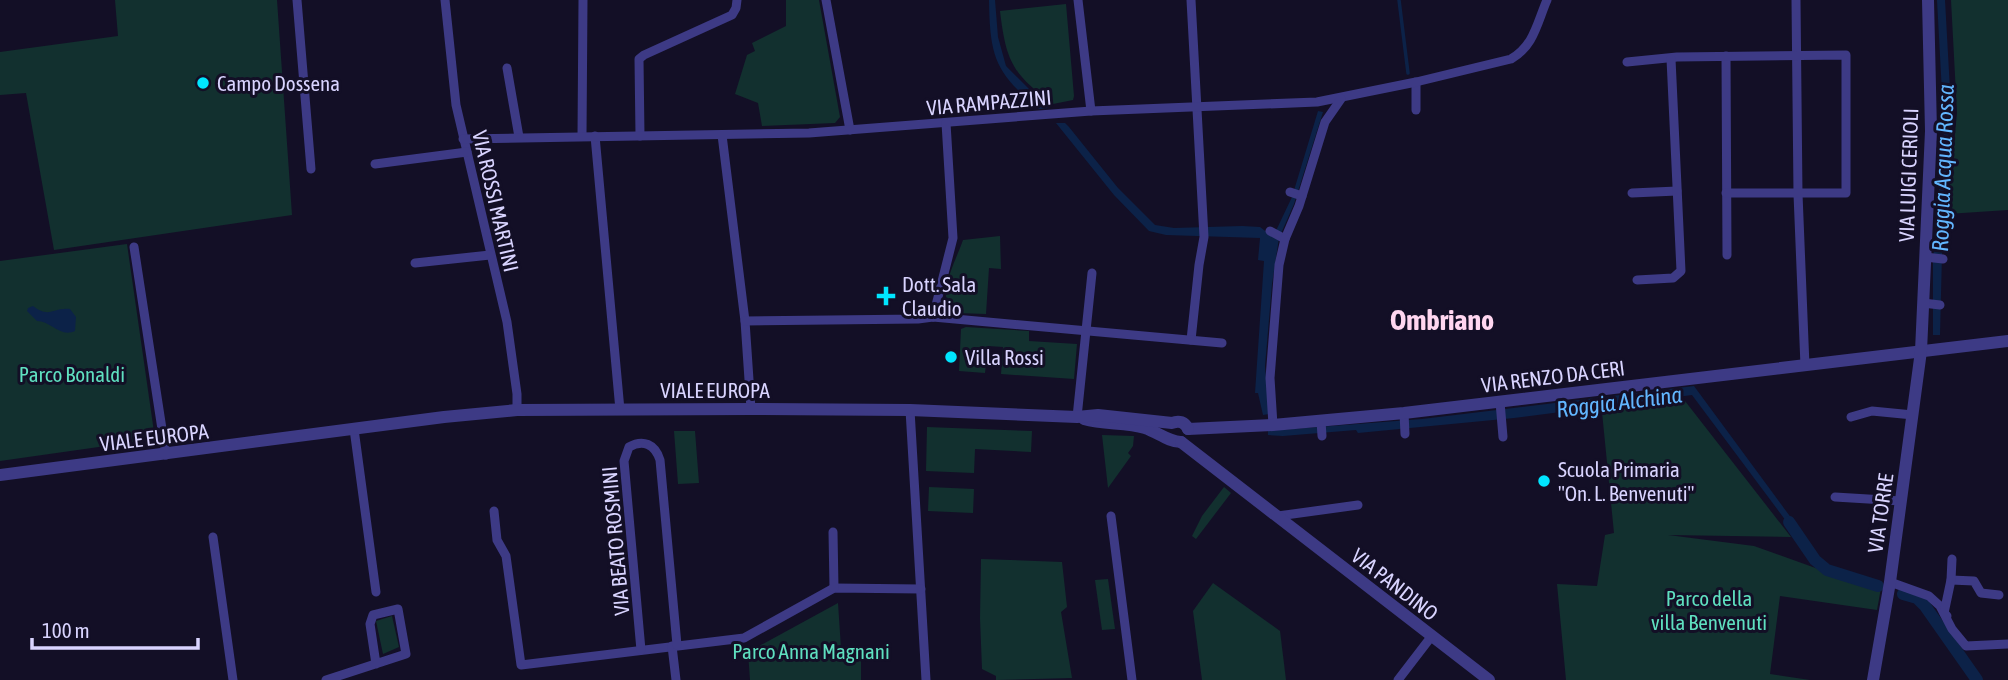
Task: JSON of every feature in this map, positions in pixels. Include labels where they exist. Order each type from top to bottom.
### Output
[{"type":"street","points":[[297,0],[311,169]]},
{"type":"street","name":"VIA ROSSI MARTINI","points":[[445,0],[456,105],[508,322],[517,410]]},
{"type":"street","points":[[582,136],[583,0]]},
{"type":"street","points":[[640,136],[639,59],[732,15],[737,0]]},
{"type":"street","points":[[826,0],[850,130]]},
{"type":"street","points":[[1078,0],[1091,111]]},
{"type":"street","points":[[1191,0],[1203,226],[1191,340]]},
{"type":"street","name":"VIA RAMPAZZINI","points":[[463,139],[850,130],[1091,111],[1198,108],[1341,99],[1503,62],[1519,54],[1533,38],[1547,0]]},
{"type":"street","points":[[1796,0],[1798,194],[1804,366]]},
{"type":"street","name":"VIA LUIGI CERIOLI","points":[[1921,351],[1931,131],[1928,0]]},
{"type":"street","points":[[1628,62],[1726,56],[1846,55],[1846,193],[1726,193]]},
{"type":"street","points":[[1726,56],[1727,255]]},
{"type":"street","points":[[1637,280],[1673,278],[1681,271],[1671,58]]},
{"type":"street","points":[[507,68],[519,137]]},
{"type":"street","points":[[1416,82],[1416,110]]},
{"type":"street","points":[[1273,425],[1270,377],[1279,265],[1285,239],[1325,122],[1341,99]]},
{"type":"street","points":[[933,317],[953,238],[946,122]]},
{"type":"street","points":[[722,135],[745,321],[751,409]]},
{"type":"street","points":[[595,136],[620,410]]},
{"type":"street","points":[[376,164],[467,152]]},
{"type":"street","points":[[1290,191],[1302,195]]},
{"type":"street","points":[[1632,193],[1677,191]]},
{"type":"street","points":[[1270,231],[1285,239]]},
{"type":"street","points":[[134,247],[166,454]]},
{"type":"street","points":[[415,263],[490,255]]},
{"type":"street","points":[[1925,257],[1943,259]]},
{"type":"street","points":[[1077,416],[1091,273]]},
{"type":"street","points":[[1923,303],[1940,305]]},
{"type":"street","points":[[745,321],[933,317],[1222,343]]},
{"type":"street","name":"VIA RENZO DA CERI","points":[[1188,429],[1273,425],[1501,405],[2008,341]]},
{"type":"street","name":"VIA TORRE","points":[[1873,680],[1890,582],[1921,351]]},
{"type":"street","points":[[1501,405],[1503,437]]},
{"type":"street","name":"VIALE EUROPA","points":[[0,475],[517,410],[910,410],[1098,415],[1172,423]]},
{"type":"street","points":[[910,410],[926,680]]},
{"type":"street","points":[[1851,417],[1872,411],[1913,415]]},
{"type":"street","points":[[1404,413],[1405,434]]},
{"type":"street","name":"VIALE EUROPA","points":[[1077,416],[1098,423],[1145,428],[1175,440]]},
{"type":"street","points":[[1321,421],[1322,436]]},
{"type":"street","points":[[1181,422],[1188,429],[1188,435],[1175,440],[1168,429],[1172,423],[1181,422]]},
{"type":"street","points":[[354,429],[376,592]]},
{"type":"street","name":"VIA PANDINO","points":[[1175,440],[1278,516],[1489,680]]},
{"type":"street","name":"VIA BEATO ROSMINI","points":[[641,650],[624,460],[629,447],[641,442],[654,448],[660,460],[675,646]]},
{"type":"street","points":[[1835,497],[1901,501]]},
{"type":"street","points":[[1278,516],[1358,505]]},
{"type":"street","points":[[494,511],[497,540],[506,556],[521,665],[744,638],[834,588],[921,589]]},
{"type":"street","points":[[1111,516],[1132,680]]},
{"type":"street","points":[[833,531],[834,588]]},
{"type":"street","points":[[213,537],[233,680]]},
{"type":"street","points":[[1952,559],[1944,613],[1973,646]]},
{"type":"street","points":[[1951,580],[1974,581],[1981,593],[1999,595]]},
{"type":"street","points":[[1890,582],[1929,596],[1940,606],[1952,629],[1966,646],[2008,644]]},
{"type":"street","points":[[326,680],[376,664],[406,654],[398,609],[373,615],[370,624],[376,664]]},
{"type":"street","points":[[1398,680],[1431,636]]},
{"type":"street","points":[[675,646],[676,680]]},
{"type":"green space","name":"Campo Dossena","points":[[115,0],[277,0],[292,215],[54,250],[26,93],[0,95],[0,52],[118,36]]},
{"type":"green space","points":[[786,0],[819,0],[840,117],[835,123],[762,126],[758,103],[735,94],[747,55],[755,51],[752,43],[786,26]]},
{"type":"green space","points":[[1951,0],[2008,0],[2008,210],[1947,214],[1957,113]]},
{"type":"green space","points":[[1066,4],[1074,96],[1073,100],[1053,104],[1028,84],[1013,65],[1005,42],[1000,11]]},
{"type":"green space","points":[[1000,236],[1001,269],[989,268],[986,314],[950,311],[947,285],[963,240]]},
{"type":"green space","name":"Parco Bonaldi","points":[[127,244],[155,439],[0,461],[0,261]]},
{"type":"green space","points":[[966,327],[1029,331],[1029,341],[1077,344],[1074,379],[1001,374],[1003,347],[988,346],[985,373],[959,371],[961,329]]},
{"type":"green space","name":"Parco della villa Benvenuti","points":[[1685,401],[1791,537],[1668,535],[1754,546],[1846,579],[1881,588],[1877,610],[1780,596],[1770,674],[1810,680],[1566,680],[1557,584],[1597,586],[1605,535],[1614,533],[1602,412]]},
{"type":"green space","points":[[927,427],[1032,431],[1031,452],[975,449],[974,473],[926,471]]},
{"type":"green space","points":[[674,431],[695,431],[699,483],[678,484]]},
{"type":"green space","points":[[1102,435],[1134,436],[1133,446],[1128,453],[1131,456],[1108,488]]},
{"type":"green space","points":[[929,487],[974,489],[973,513],[928,511]]},
{"type":"green space","points":[[1224,487],[1231,493],[1196,539],[1192,536],[1202,516]]},
{"type":"green space","points":[[981,559],[1062,562],[1067,607],[1061,612],[1072,678],[996,680],[996,676],[982,669]]},
{"type":"green space","points":[[1108,579],[1115,629],[1102,630],[1095,580]]},
{"type":"green space","points":[[1213,583],[1280,631],[1286,680],[1202,680],[1193,611]]},
{"type":"green space","name":"Parco Anna Magnani","points":[[838,603],[841,648],[861,648],[861,680],[750,680],[748,652]]},
{"type":"green space","points":[[392,616],[399,647],[383,654],[376,621]]},
{"type":"water","points":[[989,0],[995,0],[998,37],[1006,66],[1048,108],[1039,109],[1004,74],[991,36]]},
{"type":"water","name":"Roggia Acqua Rossa","points":[[1937,0],[1945,0],[1952,126],[1942,254],[1940,335],[1933,335],[1933,261],[1944,130]]},
{"type":"water","points":[[1318,111],[1323,112],[1294,204],[1279,238],[1265,366],[1269,414],[1263,415],[1258,393],[1255,393],[1264,261],[1258,260],[1260,238],[1166,235],[1149,231],[1114,195],[1056,123],[1065,123],[1069,127],[1118,188],[1155,225],[1174,228],[1260,227],[1273,237],[1292,197]]},
{"type":"water","points":[[33,306],[44,312],[70,309],[76,317],[75,331],[60,331],[37,321],[27,311]]},
{"type":"water","points":[[1694,386],[1803,534],[1798,537],[1692,395],[1514,418],[1358,433],[1356,430],[1268,435],[1268,431],[1422,419]]},
{"type":"waterway","points":[[1399,0],[1408,73]]},
{"type":"waterway","name":"Roggia Alchina","points":[[1789,522],[1815,560],[1827,570],[1878,586]]},
{"type":"waterway","name":"Roggia Alchina","points":[[1903,594],[1917,598],[1925,606],[1977,680]]},
{"type":"place","name":"Campo Dossena","points":[[203,83]]},
{"type":"place","name":"Dott. Sala Claudio","points":[[886,296]]},
{"type":"place","name":"Villa Rossi","points":[[951,357]]},
{"type":"place","name":"Scuola Primaria \"On. L. Benvenuti\"","points":[[1544,481]]},
{"type":"district","name":"Ombriano","points":[[1442,320]]}]
